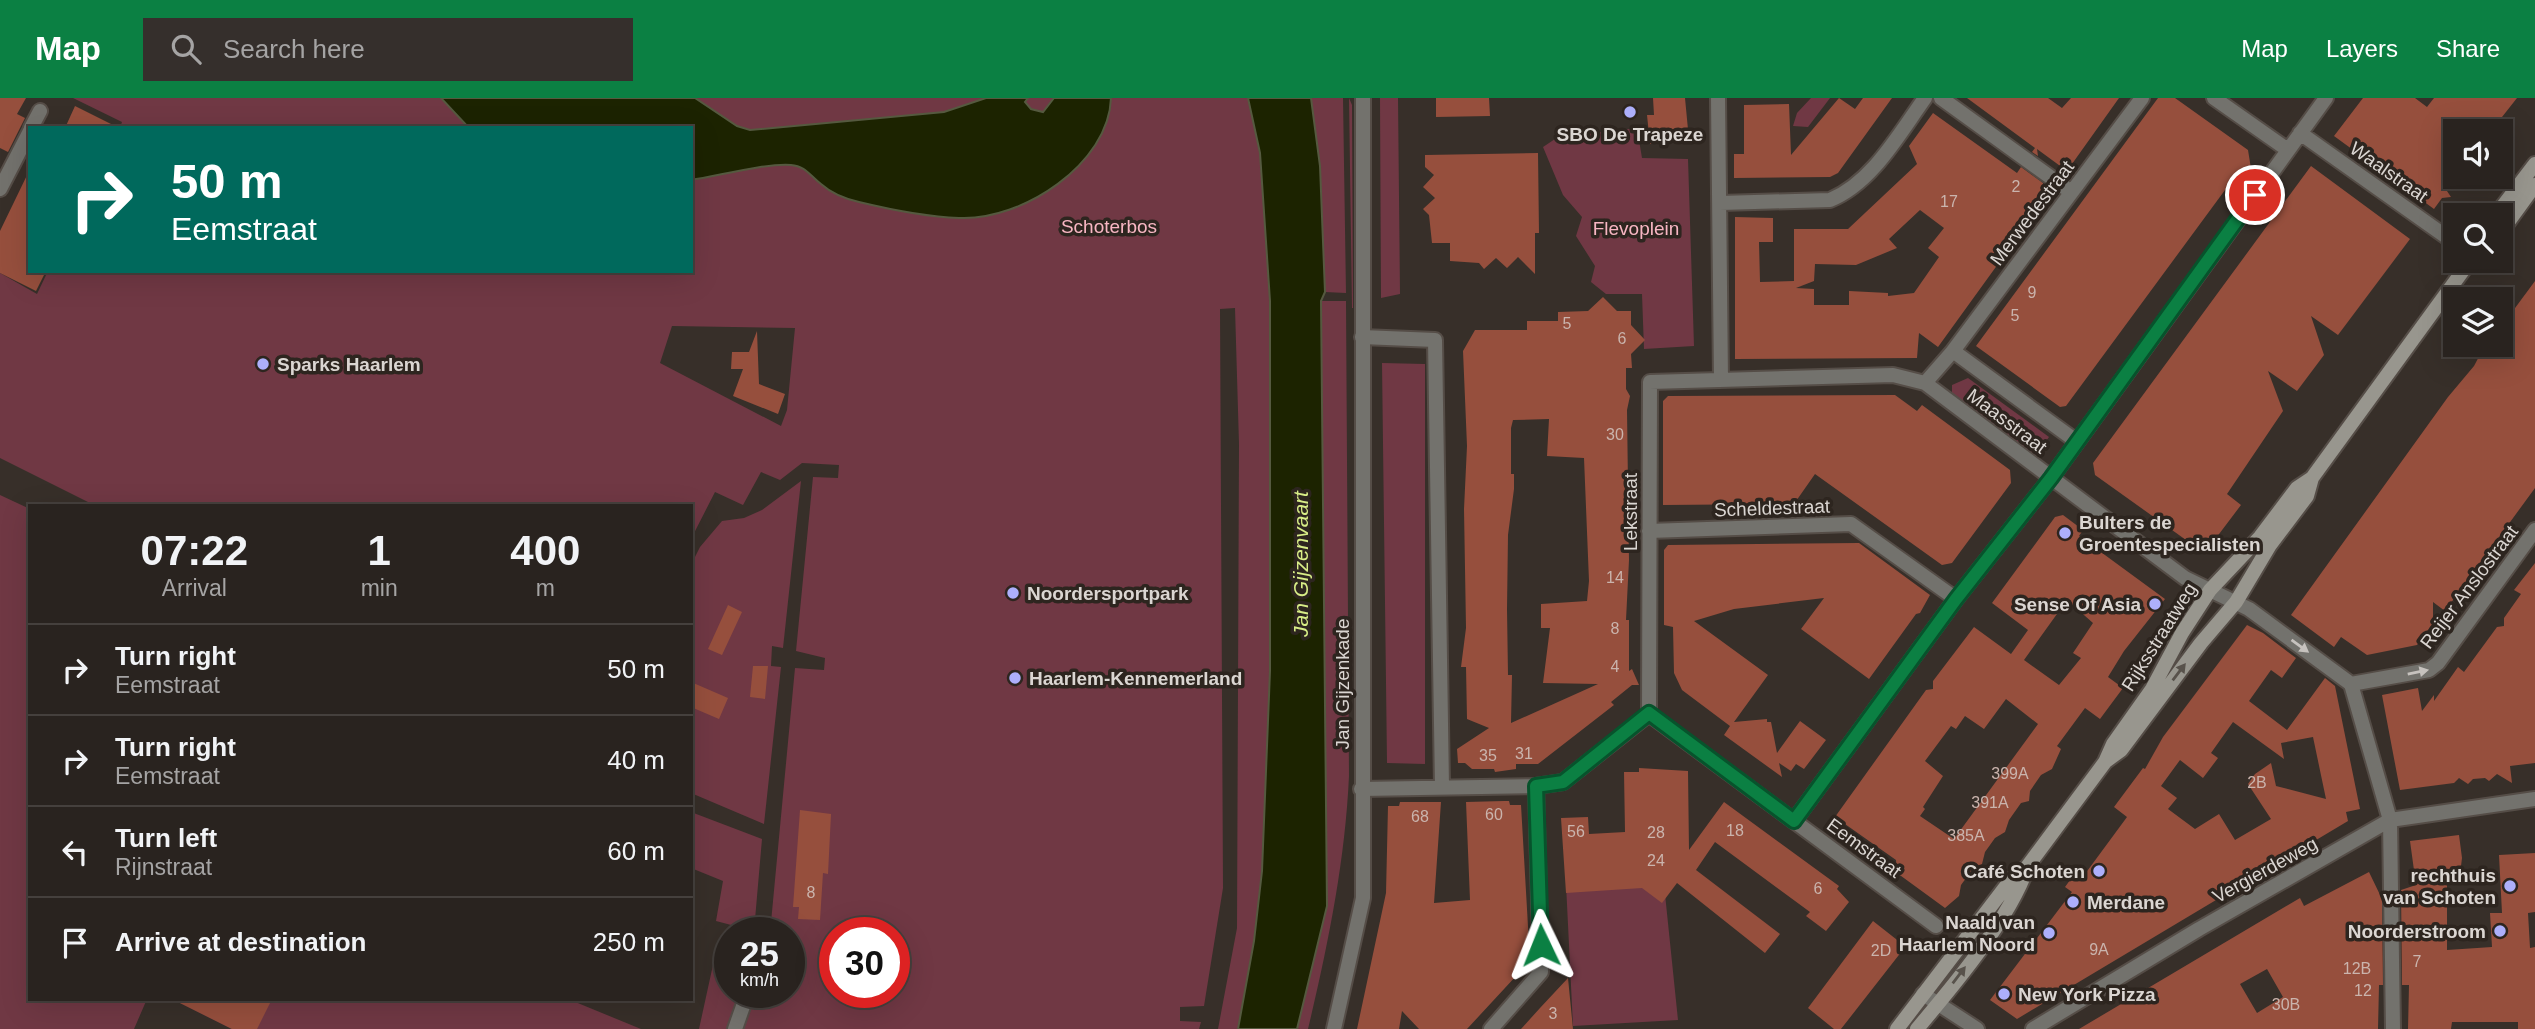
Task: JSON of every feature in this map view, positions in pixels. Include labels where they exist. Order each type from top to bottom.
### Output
[{"type":"main road","points":[[2505,203],[2535,164]]},
{"type":"main road","points":[[2513,215],[2535,185]]},
{"type":"main road","name":"Rijksstraatweg","points":[[1897,1029],[2010,881],[2027,867],[2105,762],[2113,744],[2152,689],[2182,633],[2210,590],[2260,537],[2297,488],[2312,478],[2461,273]]},
{"type":"main road","name":"Rijksstraatweg","points":[[2105,762],[2121,750],[2200,643],[2236,602],[2270,545],[2307,496],[2312,478]]},
{"type":"main road","name":"Rijksstraatweg","points":[[1917,1029],[1938,1004],[2020,889],[2027,867]]},
{"type":"street","name":"Jan Gijzenkade","points":[[1334,1029],[1363,898],[1363,98]]},
{"type":"street","points":[[1718,98],[1721,380]]},
{"type":"street","points":[[1720,203],[1830,200],[1842,195],[1880,161],[1925,98]]},
{"type":"street","points":[[1941,98],[2071,192]]},
{"type":"street","name":"Merwedestraat","points":[[1925,383],[1953,351],[2142,98]]},
{"type":"street","points":[[2214,98],[2288,150]]},
{"type":"street","points":[[1794,821],[1956,599],[2051,478],[2326,98]]},
{"type":"street","points":[[32,126],[40,111]]},
{"type":"street","name":"Waalstraat","points":[[2300,133],[2443,234]]},
{"type":"street","points":[[0,189],[28,135]]},
{"type":"street","points":[[1362,337],[1435,340],[1442,787]]},
{"type":"street","points":[[1953,351],[2076,441]]},
{"type":"street","name":"Maasstraat","points":[[1721,380],[1893,376],[1925,383],[2185,578],[2236,602],[2351,684]]},
{"type":"street","name":"Lekstraat","points":[[1649,713],[1650,382],[1721,380]]},
{"type":"street","name":"Scheldestraat","points":[[1648,531],[1851,524],[1956,599]]},
{"type":"street","name":"Reijer Anslostraat","points":[[2351,684],[2429,670],[2438,663],[2532,538]]},
{"type":"street","points":[[2351,684],[2390,820],[2393,1029]]},
{"type":"street","points":[[1361,789],[1536,786],[1563,782],[1649,713]]},
{"type":"street","name":"Eemstraat","points":[[1649,713],[1871,875],[1936,926]]},
{"type":"street","points":[[1491,1029],[1541,972],[1536,786]]},
{"type":"street","name":"Vergierdeweg","points":[[2033,1029],[2199,929],[2390,820],[2535,799]]},
{"type":"street","points":[[1923,994],[1977,1029]]},
{"type":"street","points":[[735,1029],[742,1008]]},
{"type":"green space","name":"Noordersportpark","points":[[73,98],[1280,98],[1270,308],[1270,671],[1262,871],[1254,941],[1238,1029],[1218,1029],[1237,928],[1239,444],[1235,308],[1220,309],[1223,888],[1204,1006],[1180,1007],[1180,1021],[1201,1022],[1199,1029],[699,1029],[714,960],[714,1008],[805,1008],[805,917],[772,917],[795,668],[824,670],[825,658],[796,651],[813,477],[838,478],[839,465],[802,463],[780,480],[761,472],[743,505],[715,492],[693,535],[693,504],[92,504],[0,458],[0,273],[37,294],[47,273],[693,273],[693,126],[121,126],[122,122]],"holes":[[[672,326],[795,328],[787,410],[781,426],[660,363]]]},
{"type":"green space","points":[[1311,98],[1343,98],[1346,293],[1325,292],[1320,166]]},
{"type":"green space","points":[[1349,98],[1352,105],[1353,308],[1352,308]]},
{"type":"green space","points":[[1380,98],[1398,98],[1400,294],[1381,298]]},
{"type":"green space","points":[[1811,98],[1830,98],[1808,127],[1793,126],[1797,113]]},
{"type":"green space","name":"Flevoplein","points":[[1637,128],[1642,158],[1688,159],[1694,346],[1644,349],[1642,294],[1606,294],[1591,282],[1595,266],[1576,236],[1582,217],[1563,195],[1543,147],[1558,137]]},
{"type":"green space","points":[[1321,301],[1346,301],[1349,776],[1340,872],[1322,966],[1308,1029],[1297,1029],[1327,906]]},
{"type":"green space","points":[[1382,363],[1425,364],[1425,764],[1387,763]]},
{"type":"green space","points":[[1968,378],[2049,437],[2034,458],[1952,395],[1952,385]]},
{"type":"green space","points":[[801,481],[783,648],[772,646],[771,666],[781,667],[764,824],[693,794],[693,561],[700,547],[722,521],[744,518],[762,510]]},
{"type":"green space","points":[[0,495],[28,508],[28,1001],[146,1001],[134,1029],[0,1029]]},
{"type":"green space","points":[[693,813],[762,839],[755,917],[717,917],[723,881],[693,869]]},
{"type":"green space","points":[[1647,880],[1665,894],[1678,1020],[1573,1026],[1566,884]]},
{"type":"green space","points":[[176,1001],[573,1001],[641,1029],[232,1029]]},
{"type":"water","points":[[441,98],[695,98],[737,126],[750,130],[944,112],[986,98],[1028,98],[1025,102],[1031,109],[1043,112],[1054,98],[1111,98],[1106,122],[1095,145],[1079,166],[1058,184],[1009,210],[959,218],[909,212],[849,199],[829,190],[804,169],[791,165],[755,168],[693,180],[693,126],[467,126]]},
{"type":"water","name":"Jan Gijzenvaart","points":[[1248,98],[1311,98],[1320,166],[1325,292],[1321,301],[1327,906],[1297,1029],[1238,1029],[1254,941],[1262,871],[1270,671],[1270,301],[1260,153]]},
{"type":"building","points":[[0,98],[26,98],[17,114],[25,118],[8,152],[0,148]]},
{"type":"building","points":[[1436,98],[1489,98],[1490,116],[1436,117]]},
{"type":"building","points":[[1653,98],[1685,98],[1689,140],[1650,144],[1647,115],[1654,115]]},
{"type":"building","points":[[1839,98],[1855,109],[1863,98],[1892,98],[1838,173],[1830,177],[1734,178],[1734,154],[1744,154],[1744,105],[1789,104],[1791,155]]},
{"type":"building","points":[[1967,98],[2048,98],[2062,108],[2071,98],[2119,98],[2067,171],[2037,149],[2038,156],[2032,152],[2035,148]]},
{"type":"building","points":[[2158,98],[2175,98],[2248,150],[2253,181],[2239,171],[2066,406],[2060,407],[1976,346]]},
{"type":"building","points":[[2363,98],[2415,98],[2427,107],[2434,98],[2517,98],[2500,119],[2443,119],[2443,189],[2448,189],[2451,197],[2442,198],[2434,209],[2334,136]]},
{"type":"building","points":[[75,106],[115,126],[66,126]]},
{"type":"building","points":[[1933,113],[2017,173],[2021,167],[2043,183],[2045,199],[1938,347],[1919,333],[1917,358],[1735,359],[1735,217],[1773,218],[1773,242],[1759,242],[1760,282],[1794,281],[1794,229],[1848,229],[1917,164],[1909,146]],"holes":[[[1920,210],[1944,228],[1928,248],[1939,257],[1914,293],[1888,296],[1888,293],[1849,291],[1849,305],[1814,305],[1814,289],[1796,288],[1814,281],[1815,264],[1856,265],[1897,248],[1889,239]]]},
{"type":"building","points":[[1538,153],[1539,233],[1535,233],[1535,274],[1518,257],[1507,268],[1496,258],[1484,269],[1479,263],[1450,261],[1450,243],[1432,243],[1429,215],[1423,209],[1435,198],[1423,187],[1434,175],[1425,167],[1425,155]]},
{"type":"building","points":[[2311,166],[2410,239],[2338,335],[2311,316],[2324,355],[2297,391],[2268,371],[2283,411],[2227,494],[2241,505],[2207,550],[2195,542],[2193,545],[2095,475],[2093,463]]},
{"type":"building","points":[[28,173],[28,273],[45,273],[36,291],[0,273],[0,231]]},
{"type":"building","points":[[2535,281],[2535,488],[2445,611],[2433,602],[2433,623],[2417,645],[2367,655],[2341,637],[2334,647],[2291,615],[2479,357],[2513,357],[2513,311]]},
{"type":"building","points":[[1603,297],[1617,311],[1631,311],[1631,325],[1645,340],[1631,354],[1632,368],[1626,368],[1626,389],[1630,396],[1627,410],[1629,560],[1626,620],[1629,620],[1629,671],[1632,669],[1639,685],[1632,685],[1611,702],[1614,705],[1538,764],[1516,764],[1516,769],[1495,772],[1494,769],[1472,769],[1465,763],[1458,763],[1457,749],[1489,728],[1467,719],[1466,667],[1461,667],[1466,628],[1464,509],[1467,446],[1463,351],[1475,330],[1527,330],[1527,321],[1558,321],[1558,312],[1588,311]],"holes":[[[1549,419],[1547,456],[1584,458],[1589,581],[1587,601],[1541,604],[1541,628],[1550,628],[1543,683],[1598,684],[1511,723],[1512,675],[1508,675],[1507,609],[1508,535],[1514,489],[1514,474],[1511,474],[1513,420]]]},
{"type":"building","points":[[757,331],[759,384],[785,394],[778,414],[733,396],[743,369],[731,369],[732,352],[749,352]]},
{"type":"building","points":[[1895,395],[1917,411],[1922,405],[2010,470],[2011,483],[1952,563],[1942,565],[1815,474],[1794,504],[1663,505],[1663,401],[1668,396]]},
{"type":"building","points":[[2063,515],[2083,530],[2079,536],[2165,599],[2124,651],[2108,677],[2123,688],[2100,719],[2085,708],[2057,746],[2061,749],[2052,769],[2041,775],[2030,791],[2029,801],[2021,803],[2009,820],[2005,832],[1995,838],[1985,852],[1982,864],[1972,870],[1961,885],[1959,896],[1945,908],[1897,873],[1896,860],[1835,817],[1926,690],[1933,689],[1933,681],[1974,627],[2011,654],[2028,630],[1992,603],[2055,517]],"holes":[[[2067,600],[2093,623],[2073,653],[2081,658],[2059,685],[2024,660]],[[2006,699],[2038,724],[1954,839],[1920,816],[1943,776],[1925,761],[1951,726],[1956,729],[1965,716],[1984,729]]]},
{"type":"building","points":[[1859,543],[1930,595],[1920,613],[1916,614],[1869,679],[1801,629],[1824,598],[1734,609],[1694,621],[1768,675],[1734,722],[1767,719],[1767,722],[1771,722],[1777,753],[1800,721],[1826,740],[1804,769],[1796,764],[1791,771],[1779,763],[1782,777],[1724,735],[1730,726],[1682,690],[1674,673],[1673,627],[1664,625],[1664,550],[1668,545]]},
{"type":"building","points":[[2535,563],[2535,763],[2510,766],[2512,783],[2497,774],[2489,781],[2485,778],[2473,779],[2468,784],[2459,778],[2454,783],[2400,790],[2382,695],[2418,688],[2422,711],[2434,695],[2434,701],[2458,667],[2464,672],[2497,627],[2504,626],[2504,618],[2521,594],[2514,590]]},
{"type":"building","points":[[728,605],[742,612],[722,655],[708,649]]},
{"type":"building","points":[[2247,625],[2263,633],[2296,658],[2282,678],[2271,670],[2249,701],[2287,730],[2325,678],[2335,686],[2360,809],[2346,812],[2348,821],[2017,1019],[1990,1000],[2072,892],[2065,887],[2078,869],[2085,874],[2127,817],[2114,807],[2143,768],[2145,769],[2163,737]],"holes":[[[2233,722],[2284,759],[2281,743],[2313,737],[2326,799],[2276,786],[2271,763],[2255,774],[2248,784],[2271,819],[2235,840],[2219,814],[2195,829],[2168,809],[2177,798],[2161,786],[2180,760],[2203,778],[2218,758],[2211,753]]]},
{"type":"building","points":[[753,666],[768,666],[765,699],[750,697]]},
{"type":"building","points":[[693,683],[728,698],[719,719],[693,708]]},
{"type":"building","points":[[1639,768],[1688,771],[1689,850],[1724,802],[1839,886],[1837,889],[1849,902],[1826,931],[1806,916],[1810,912],[1715,842],[1696,870],[1780,934],[1765,953],[1677,883],[1662,903],[1642,888],[1566,893],[1561,818],[1588,817],[1589,834],[1625,832],[1624,772],[1639,772]]},
{"type":"building","points":[[1509,801],[1510,805],[1521,805],[1530,961],[1467,1029],[1419,1029],[1402,1011],[1399,1029],[1357,1029],[1386,893],[1388,806],[1399,806],[1400,802],[1441,802],[1434,903],[1470,900],[1466,802]]},
{"type":"building","points":[[800,810],[831,814],[828,874],[823,873],[819,920],[798,917],[799,907],[793,907]]},
{"type":"building","points":[[2459,835],[2462,858],[2460,874],[2447,874],[2447,950],[2492,947],[2490,913],[2502,913],[2499,855],[2535,853],[2535,912],[2528,913],[2530,948],[2535,947],[2535,1029],[2518,1029],[2518,1022],[2452,1022],[2451,1029],[2408,1029],[2409,985],[2402,985],[2401,890],[2416,885],[2410,841]]},
{"type":"building","points":[[2369,872],[2382,899],[2383,985],[2379,985],[2378,1029],[2079,1029],[2300,898],[2304,906]],"holes":[[[2267,969],[2283,997],[2257,1013],[2240,984]]]},
{"type":"building","points":[[1873,921],[1901,943],[1902,951],[1841,1029],[1834,1029],[1808,1008]]},
{"type":"building","points":[[1568,978],[1573,1029],[1521,1029],[1540,1008]]},
{"type":"building","points":[[176,1001],[271,1001],[257,1029],[232,1029]]},
{"type":"place","name":"SBO De Trapeze","points":[[1630,112]]},
{"type":"place","name":"Sparks Haarlem","points":[[263,364]]},
{"type":"place","name":"Bulters de Groentespecialisten","points":[[2065,533]]},
{"type":"place","name":"Noordersportpark","points":[[1013,593]]},
{"type":"place","name":"Sense Of Asia","points":[[2155,604]]},
{"type":"place","name":"Haarlem-Kennemerland","points":[[1015,678]]},
{"type":"place","name":"Café Schoten","points":[[2099,871]]},
{"type":"place","name":"rechthuis van Schoten","points":[[2510,886]]},
{"type":"place","name":"Merdane","points":[[2073,902]]},
{"type":"place","name":"Noorderstroom","points":[[2500,931]]},
{"type":"place","name":"Naald van Haarlem Noord","points":[[2049,933]]},
{"type":"place","name":"New York Pizza","points":[[2004,994]]},
{"type":"route","points":[[1541,945],[1536,786],[1563,782],[1649,713],[1794,821],[1956,599],[2051,478],[2255,195]]},
{"type":"park label","name":"Schoterbos","points":[[1109,226]]}]
